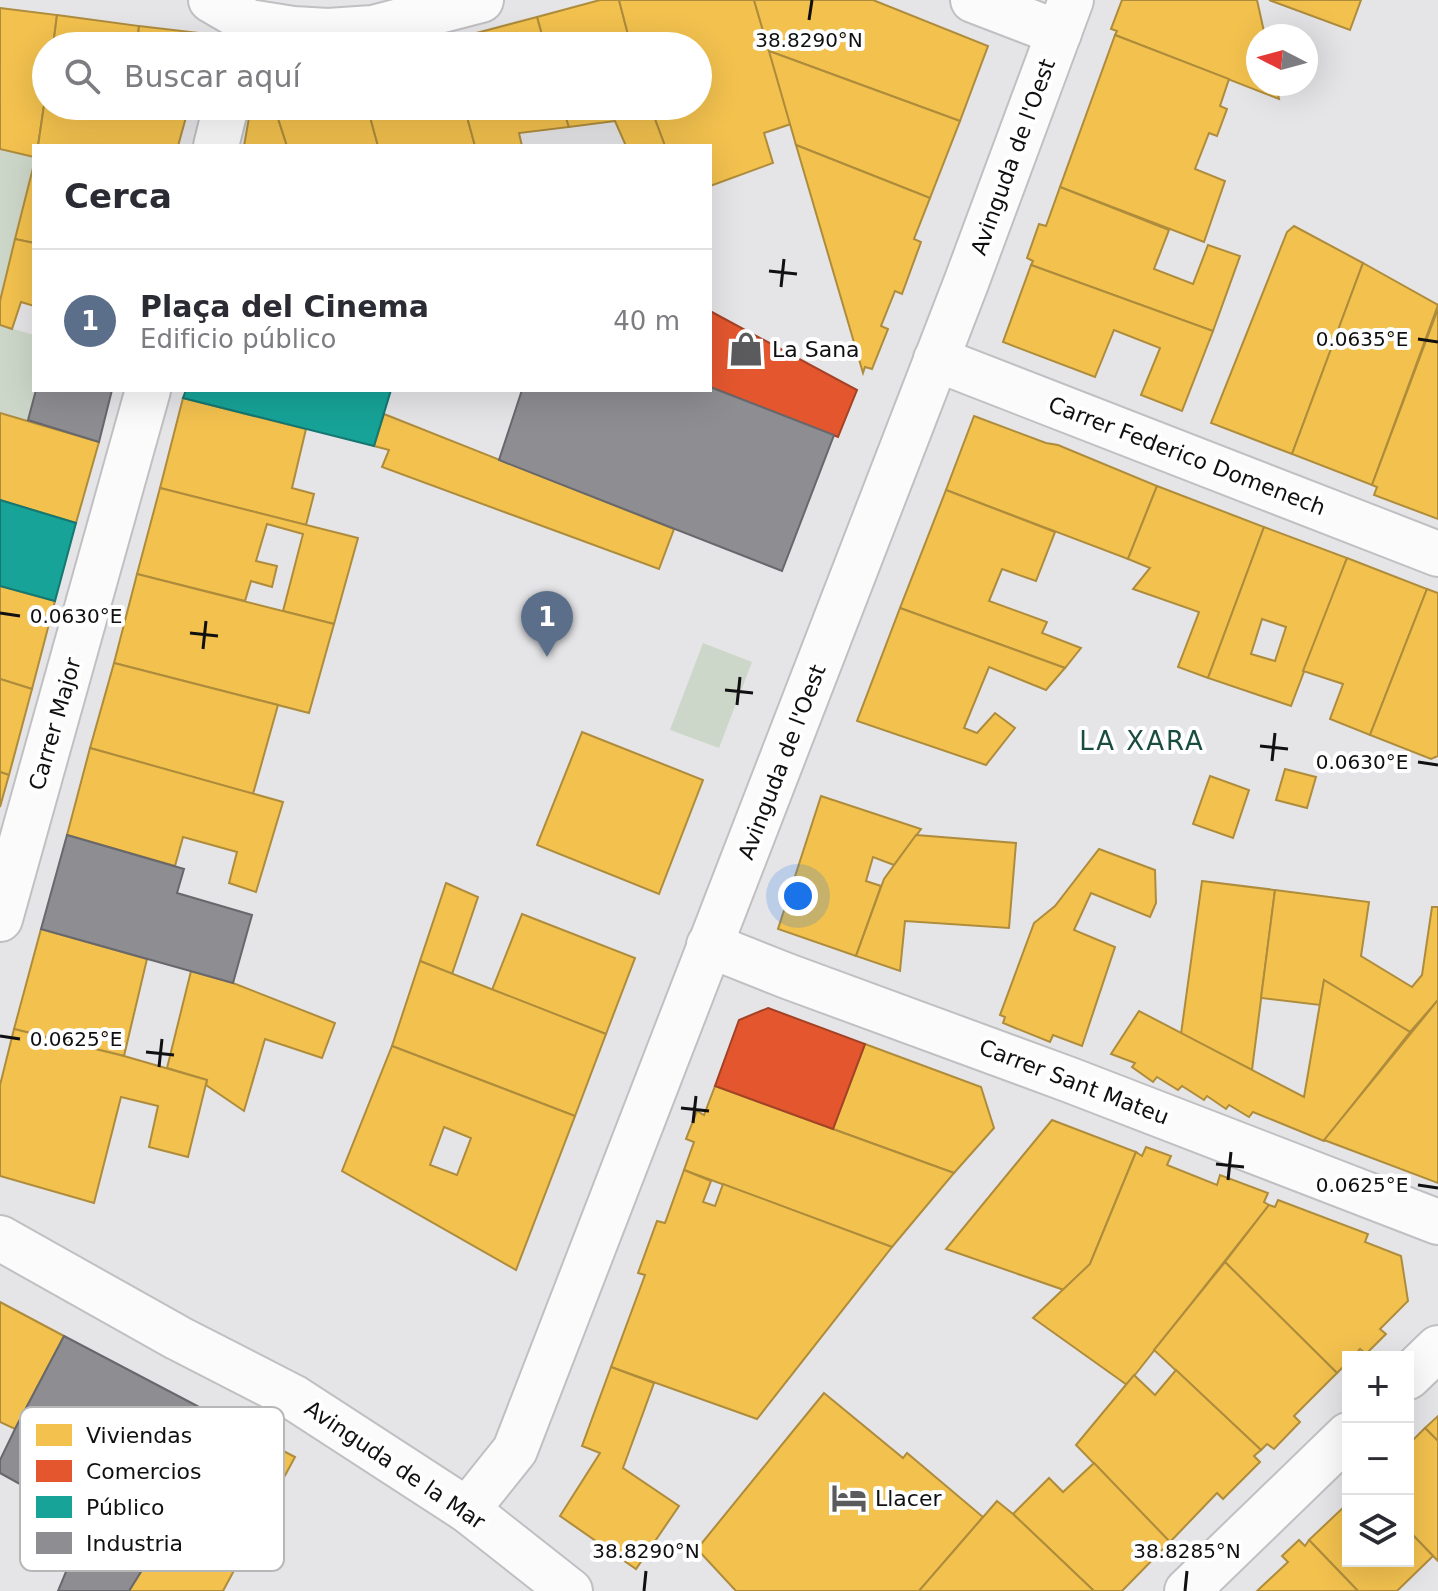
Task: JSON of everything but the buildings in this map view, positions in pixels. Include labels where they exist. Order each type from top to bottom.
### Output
[{"type":"street","points":[[211,0],[244,32]]},
{"type":"street","points":[[265,32],[373,28],[481,0]]},
{"type":"street","points":[[973,0],[1065,16]]},
{"type":"street","name":"Avinguda de l'Oest","points":[[467,1510],[515,1450],[1065,16]]},
{"type":"street","points":[[216,144],[222,120]]},
{"type":"street","name":"Carrer Federico Domenech","points":[[936,359],[1438,554]]},
{"type":"street","name":"Carrer Major","points":[[0,919],[147,392]]},
{"type":"street","name":"Carrer Sant Mateu","points":[[709,945],[1438,1222]]},
{"type":"street","name":"Avinguda de la Mar","points":[[0,1238],[178,1338],[293,1397],[467,1510],[570,1591]]},
{"type":"street","points":[[1414,1371],[1438,1348]]},
{"type":"street","points":[[1187,1591],[1342,1441]]},
{"type":"green space","points":[[0,149],[32,157],[32,172],[0,301]]},
{"type":"green space","points":[[0,325],[32,334],[32,392],[35,392],[28,420],[0,413]]},
{"type":"green space","points":[[703,643],[752,662],[719,748],[670,730]]},
{"type":"place","name":"La Sana","points":[[746,349]]},
{"type":"place","name":"Plaça del Cinema","points":[[547,657]]},
{"type":"place","name":"Llacer","points":[[849,1498]]},
{"type":"district","name":"LA XARA","points":[[1142,741]]}]
